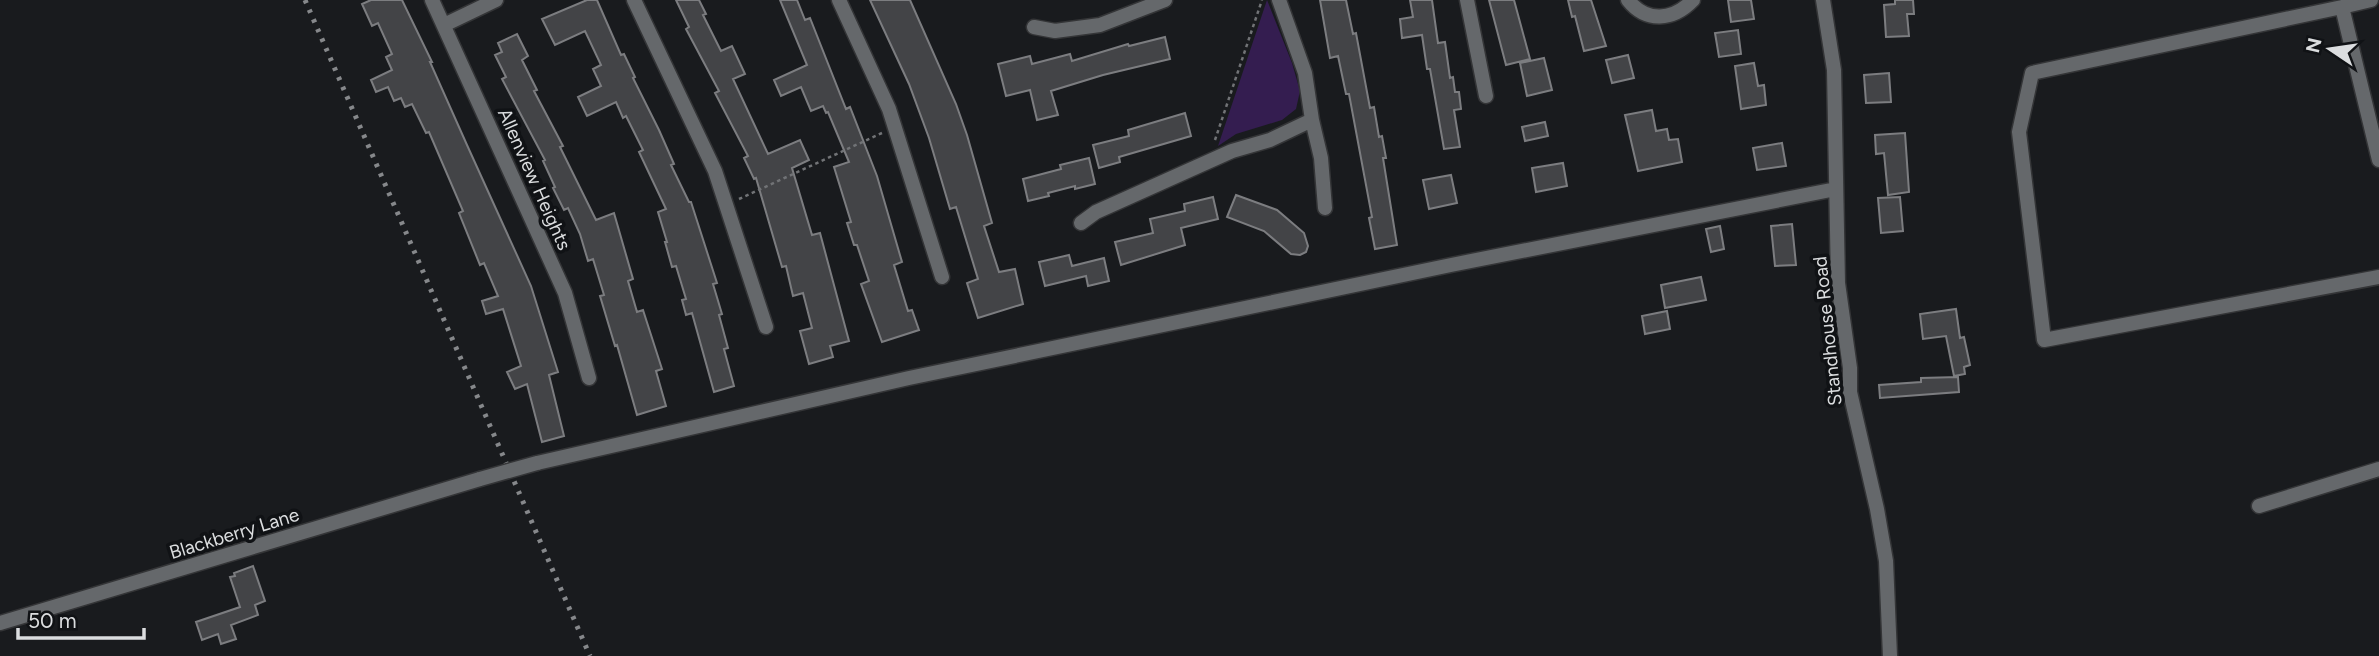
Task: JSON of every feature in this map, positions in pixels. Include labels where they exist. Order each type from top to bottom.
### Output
[{"type":"street","name":"Allenview Heights","points":[[432,0],[565,293],[589,379]]},
{"type":"street","points":[[444,25],[496,0]]},
{"type":"street","points":[[634,0],[715,171],[766,327]]},
{"type":"street","points":[[839,0],[889,109],[942,277]]},
{"type":"street","points":[[1034,27],[1055,31],[1100,25],[1166,0]]},
{"type":"street","points":[[1279,0],[1305,73],[1321,158],[1325,208]]},
{"type":"street","points":[[1467,0],[1486,96]]},
{"type":"street","points":[[1628,0],[1638,12],[1658,19],[1674,14],[1693,0]]},
{"type":"street","name":"Standhouse Road","points":[[1823,0],[1834,71],[1838,283],[1850,368],[1850,391],[1886,561],[1890,656]]},
{"type":"street","points":[[2371,0],[2032,73],[2019,132],[2044,340],[2379,277]]},
{"type":"street","points":[[2342,7],[2379,160]]},
{"type":"street","points":[[1082,223],[1096,212],[1232,151],[1270,140],[1312,120]]},
{"type":"street","name":"Blackberry Lane","points":[[0,623],[537,463],[909,378],[1836,189]]},
{"type":"street","points":[[2259,506],[2379,470]]},
{"type":"path","points":[[1206,163],[1262,0]]},
{"type":"path","points":[[726,205],[895,127]]},
{"type":"shaded area","points":[[1267,0],[1300,91],[1296,109],[1282,120],[1236,134],[1218,146]]},
{"type":"building","points":[[371,0],[402,0],[432,62],[531,286],[558,372],[549,375],[564,436],[542,442],[527,384],[515,389],[507,372],[521,366],[503,309],[486,314],[482,301],[498,296],[484,263],[480,265],[459,213],[463,211],[429,132],[426,133],[412,104],[405,107],[401,98],[394,101],[388,87],[376,92],[371,80],[392,70],[386,57],[392,54],[378,23],[372,26],[362,4]]},
{"type":"building","points":[[587,0],[597,0],[659,130],[674,164],[671,165],[691,202],[717,283],[713,284],[722,314],[719,315],[728,348],[724,349],[734,386],[714,392],[692,313],[686,315],[682,300],[686,299],[665,242],[658,212],[666,209],[639,152],[643,150],[626,116],[623,118],[616,102],[587,116],[578,97],[601,86],[593,69],[601,65],[585,31],[555,45],[542,19]]},
{"type":"building","points":[[676,0],[699,0],[706,14],[703,15],[721,51],[732,46],[745,74],[733,79],[768,154],[800,140],[809,160],[792,168],[812,235],[820,233],[849,341],[830,346],[833,357],[809,364],[800,331],[812,328],[803,293],[793,296],[786,266],[782,267],[756,178],[754,179],[744,158],[748,156],[715,93],[719,91],[686,29],[689,27]]},
{"type":"building","points":[[780,0],[797,0],[805,20],[810,18],[846,109],[850,107],[877,176],[902,262],[894,265],[908,311],[912,310],[919,330],[882,342],[861,284],[869,281],[847,223],[851,222],[834,167],[849,162],[823,106],[811,111],[801,87],[781,96],[774,80],[807,65]]},
{"type":"building","points":[[870,0],[910,0],[967,135],[992,223],[984,226],[999,272],[1015,269],[1023,304],[978,318],[967,283],[978,279],[956,207],[950,209],[929,138],[909,84]]},
{"type":"building","points":[[1320,0],[1346,0],[1353,34],[1356,33],[1370,108],[1374,107],[1379,137],[1382,136],[1397,245],[1375,249],[1369,218],[1372,217],[1349,94],[1346,94],[1338,56],[1330,58]]},
{"type":"building","points":[[1410,0],[1432,0],[1438,43],[1445,42],[1450,78],[1453,77],[1455,92],[1459,92],[1461,109],[1454,110],[1460,147],[1444,149],[1422,35],[1402,38],[1400,19],[1413,17]]},
{"type":"building","points":[[1489,0],[1514,0],[1530,59],[1506,65]]},
{"type":"building","points":[[1568,0],[1591,0],[1606,46],[1584,51]]},
{"type":"building","points":[[1728,0],[1751,0],[1754,19],[1731,22]]},
{"type":"building","points":[[1895,0],[1913,0],[1914,14],[1907,14],[1909,36],[1886,37],[1884,5],[1895,4]]},
{"type":"building","points":[[1738,30],[1741,54],[1719,57],[1715,33]]},
{"type":"building","points":[[517,34],[528,56],[522,60],[537,90],[534,91],[563,146],[560,147],[596,220],[614,213],[633,279],[628,281],[637,312],[643,310],[662,369],[656,371],[666,406],[637,415],[600,296],[604,295],[593,259],[588,261],[568,208],[564,210],[553,188],[555,187],[543,161],[545,160],[502,79],[506,77],[495,55],[502,52],[498,43]]},
{"type":"building","points":[[1165,37],[1170,59],[1051,91],[1058,115],[1037,120],[1030,90],[1006,96],[998,64],[1030,56],[1032,64],[1070,54],[1072,61],[1128,44],[1129,46]]},
{"type":"building","points":[[1628,55],[1634,78],[1612,83],[1606,60]]},
{"type":"building","points":[[1544,58],[1552,90],[1527,96],[1520,63]]},
{"type":"building","points":[[1754,63],[1758,86],[1764,85],[1766,105],[1741,109],[1735,66]]},
{"type":"building","points":[[1889,73],[1891,102],[1866,103],[1864,75]]},
{"type":"building","points":[[1652,110],[1656,131],[1667,129],[1669,140],[1678,139],[1682,162],[1638,171],[1625,115]]},
{"type":"building","points":[[1185,113],[1191,136],[1119,157],[1120,162],[1099,168],[1093,145],[1129,136],[1128,130]]},
{"type":"building","points":[[1545,122],[1548,136],[1525,141],[1522,127]]},
{"type":"building","points":[[1905,133],[1909,192],[1888,195],[1884,153],[1876,154],[1875,135]]},
{"type":"building","points":[[1782,143],[1786,166],[1757,170],[1753,148]]},
{"type":"building","points":[[1089,158],[1095,184],[1075,189],[1075,186],[1028,201],[1023,179],[1061,169],[1060,165]]},
{"type":"building","points":[[1563,163],[1567,186],[1536,192],[1532,168]]},
{"type":"building","points":[[1451,175],[1457,203],[1429,209],[1423,180]]},
{"type":"building","points":[[1236,195],[1277,210],[1304,233],[1308,246],[1306,252],[1300,255],[1291,254],[1264,231],[1227,217]]},
{"type":"building","points":[[1213,197],[1218,219],[1181,228],[1185,245],[1121,265],[1115,242],[1153,233],[1150,219],[1185,211],[1184,204]]},
{"type":"building","points":[[1900,197],[1903,231],[1881,233],[1878,198]]},
{"type":"building","points":[[1792,224],[1796,265],[1775,266],[1771,226]]},
{"type":"building","points":[[1720,226],[1724,249],[1711,252],[1706,229]]},
{"type":"building","points":[[1069,255],[1072,266],[1104,258],[1109,281],[1088,286],[1086,276],[1045,286],[1039,262]]},
{"type":"building","points":[[1701,277],[1706,300],[1665,308],[1661,285]]},
{"type":"building","points":[[1956,309],[1960,338],[1964,337],[1970,365],[1964,367],[1965,374],[1954,376],[1946,336],[1923,339],[1920,314]]},
{"type":"building","points":[[1667,311],[1670,329],[1645,334],[1642,316]]},
{"type":"building","points":[[1958,377],[1959,392],[1880,398],[1879,385],[1921,382],[1921,378]]},
{"type":"building","points":[[253,566],[265,601],[255,605],[258,615],[231,625],[236,639],[221,644],[218,634],[202,640],[196,622],[240,607],[230,577]]},
{"type":"railway","points":[[305,0],[590,656]]}]
